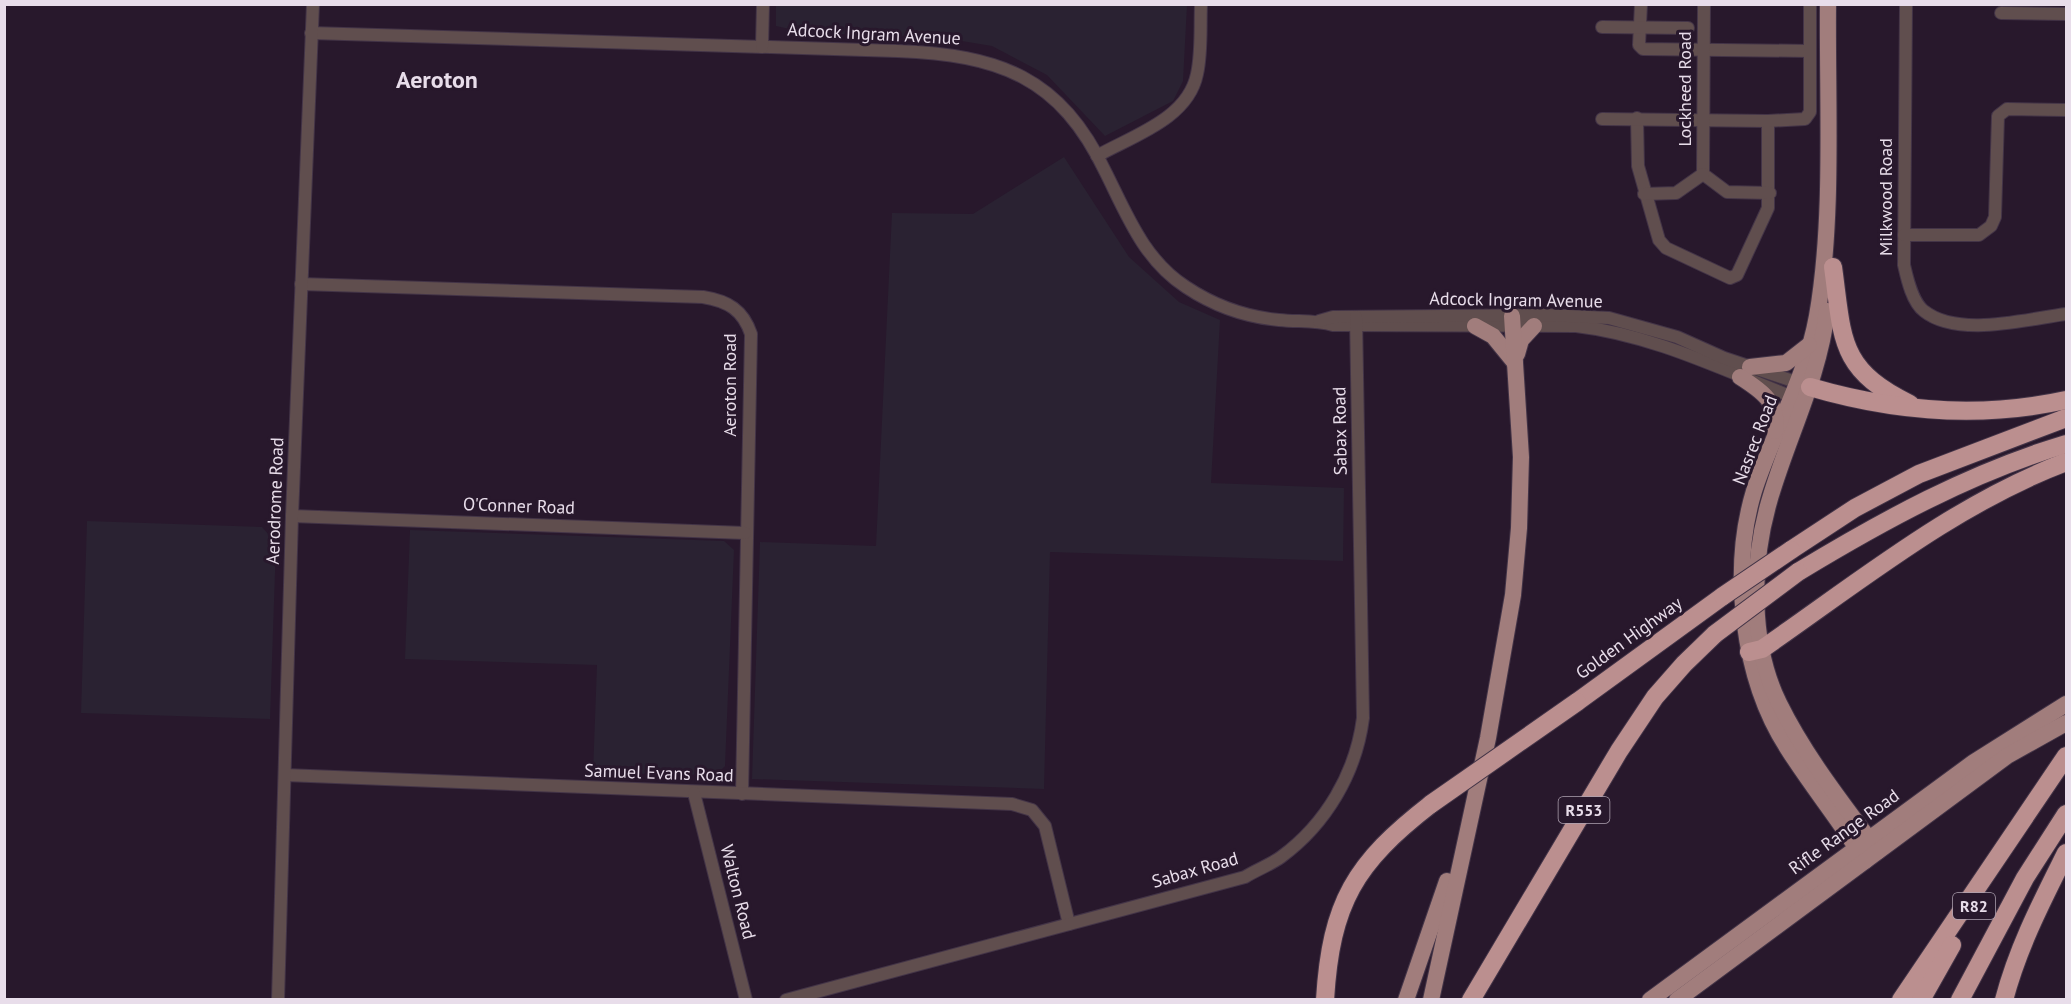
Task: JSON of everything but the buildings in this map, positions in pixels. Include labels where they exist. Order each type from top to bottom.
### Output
[{"type":"highway","points":[[1833,267],[1844,339],[1853,363],[1874,384],[1921,410]]},
{"type":"highway","points":[[1801,392],[1921,410],[1970,411],[2040,406],[2067,400]]},
{"type":"highway","name":"Golden Highway","points":[[1325,999],[1328,959],[1335,925],[1353,883],[1381,846],[1431,804],[1723,596],[1855,508],[1919,474],[2067,418]]},
{"type":"highway","name":"R553","points":[[1472,999],[1619,751],[1655,697],[1715,634],[1798,572],[1924,500],[2013,460],[2067,444]]},
{"type":"highway","points":[[1756,650],[1999,491],[2067,462]]},
{"type":"highway","points":[[1901,999],[2067,756]]},
{"type":"highway","name":"R82","points":[[1921,999],[2028,813]]},
{"type":"highway","name":"R82","points":[[1959,999],[2025,878],[2067,814]]},
{"type":"highway","points":[[2004,999],[2016,959],[2032,921],[2067,853]]},
{"type":"main road","name":"Nasrec Road","points":[[1756,650],[1761,541],[1769,503],[1801,392],[1816,318],[1825,241],[1827,4]]},
{"type":"main road","name":"Nasrec Road","points":[[1835,4],[1833,267],[1821,349],[1772,447],[1754,492],[1746,536],[1743,606],[1756,650],[1779,703],[1845,818],[1867,849]]},
{"type":"main road","points":[[1431,999],[1503,665],[1514,584],[1519,528],[1521,457],[1513,321]]},
{"type":"main road","points":[[1475,326],[1493,336],[1515,364]]},
{"type":"main road","points":[[1515,364],[1521,340],[1534,326]]},
{"type":"main road","points":[[1772,447],[1776,420],[1771,402],[1745,372],[1786,363],[1798,356],[1809,344]]},
{"type":"main road","name":"Rifle Range Road","points":[[1677,999],[1867,849],[2053,724],[2067,704]]},
{"type":"main road","name":"Rifle Range Road","points":[[1650,999],[1836,862],[1867,849],[1885,826],[1974,762],[2053,724]]},
{"type":"main road","points":[[1406,999],[1424,954],[1473,797]]},
{"type":"main road","points":[[1836,862],[1844,845],[1845,818],[1870,826],[1885,826]]},
{"type":"street","name":"Aerodrome Road","points":[[278,999],[292,516],[312,4]]},
{"type":"street","points":[[762,47],[763,4]]},
{"type":"street","points":[[1097,156],[1166,118],[1184,103],[1197,73],[1201,4]]},
{"type":"street","points":[[1641,4],[1639,45],[1642,49],[1810,51]]},
{"type":"street","name":"Lockheed Road","points":[[1703,174],[1704,4]]},
{"type":"street","points":[[1602,119],[1768,121],[1800,120],[1809,116],[1810,4]]},
{"type":"street","name":"Milkwood Road","points":[[1906,4],[1904,235],[1906,273],[1918,304],[1929,314],[1966,326],[2067,314]]},
{"type":"street","points":[[2001,13],[2067,14]]},
{"type":"street","points":[[1602,27],[1688,28]]},
{"type":"street","name":"Adcock Ingram Avenue","points":[[311,33],[948,53],[989,62],[1019,75],[1059,104],[1088,138],[1133,230],[1154,257],[1184,286],[1236,312],[1280,320],[1318,321],[1333,317],[1356,322],[1475,326],[1576,315],[1629,323],[1677,337],[1745,372]]},
{"type":"street","points":[[1904,235],[1979,235],[1988,230],[1995,217],[1998,116],[2007,109],[2067,110]]},
{"type":"street","points":[[1636,118],[1638,166],[1644,194],[1662,244],[1730,278],[1737,274],[1768,208],[1770,193],[1768,121]]},
{"type":"street","points":[[1644,194],[1676,193],[1703,174],[1727,192],[1770,193]]},
{"type":"street","name":"Aeroton Road","points":[[301,284],[703,297],[729,303],[746,318],[751,334],[745,532],[742,794]]},
{"type":"street","name":"Adcock Ingram Avenue","points":[[1356,322],[1513,321],[1534,326],[1575,326],[1635,337],[1801,392]]},
{"type":"street","name":"Sabax Road","points":[[786,999],[1245,877],[1280,858],[1305,836],[1331,804],[1344,782],[1355,756],[1363,718],[1356,322]]},
{"type":"street","name":"O'Conner Road","points":[[292,516],[745,532]]},
{"type":"street","name":"Samuel Evans Road","points":[[285,775],[1012,804],[1032,810],[1045,826],[1069,924]]},
{"type":"street","name":"Walton Road","points":[[694,793],[746,999]]},
{"type":"shaded area","points":[[776,5],[1187,5],[1183,81],[1173,101],[1105,136],[1047,75],[992,46],[938,37],[808,33],[776,26]]},
{"type":"shaded area","points":[[1064,157],[1129,257],[1179,302],[1220,320],[1211,483],[1344,488],[1343,561],[1050,552],[1044,789],[752,779],[760,542],[876,546],[892,213],[973,214]]},
{"type":"shaded area","points":[[87,521],[262,527],[276,543],[270,719],[81,713]]},
{"type":"shaded area","points":[[410,530],[724,541],[734,550],[725,766],[716,775],[593,773],[597,665],[405,659]]},
{"type":"district","name":"Aeroton","points":[[437,80]]}]
